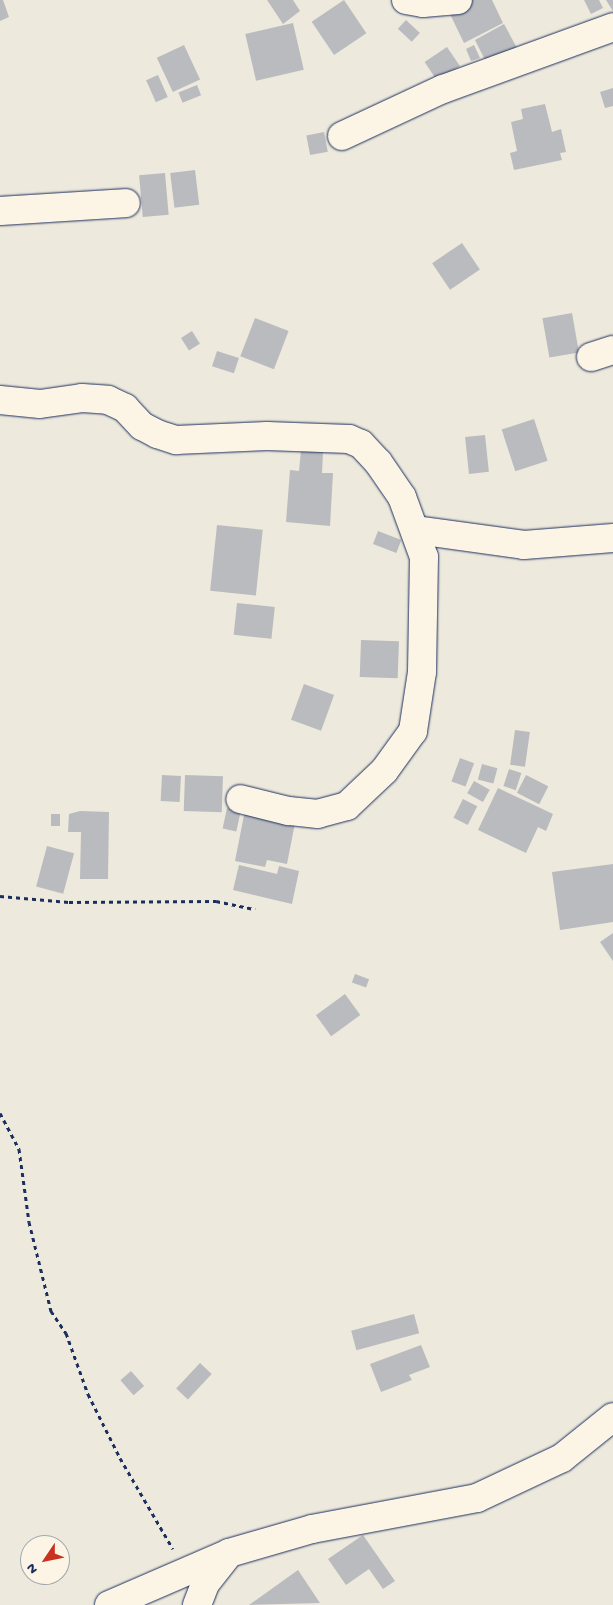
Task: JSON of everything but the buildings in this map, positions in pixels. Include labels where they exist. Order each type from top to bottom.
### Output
[{"type":"street","points":[[406,0],[423,3],[458,0]]},
{"type":"street","points":[[342,136],[443,89],[613,27]]},
{"type":"street","points":[[0,211],[126,203]]},
{"type":"street","points":[[0,400],[40,404],[82,398],[108,400],[125,408],[142,426],[157,434],[176,440],[267,436],[349,439],[361,444],[378,462],[402,497],[416,530],[424,566],[422,672],[413,731],[384,771],[347,806],[318,814],[288,811],[240,799]]},
{"type":"street","points":[[416,530],[524,545],[613,538]]},
{"type":"street","points":[[109,1605],[229,1553],[312,1530],[477,1498],[562,1458],[613,1417]]},
{"type":"street","points":[[197,1605],[206,1584],[229,1553]]},
{"type":"path","points":[[0,896],[69,902],[216,902],[255,909]]},
{"type":"path","points":[[0,1113],[19,1149],[29,1222],[52,1311],[66,1333],[88,1394],[120,1458],[186,1570]]}]
